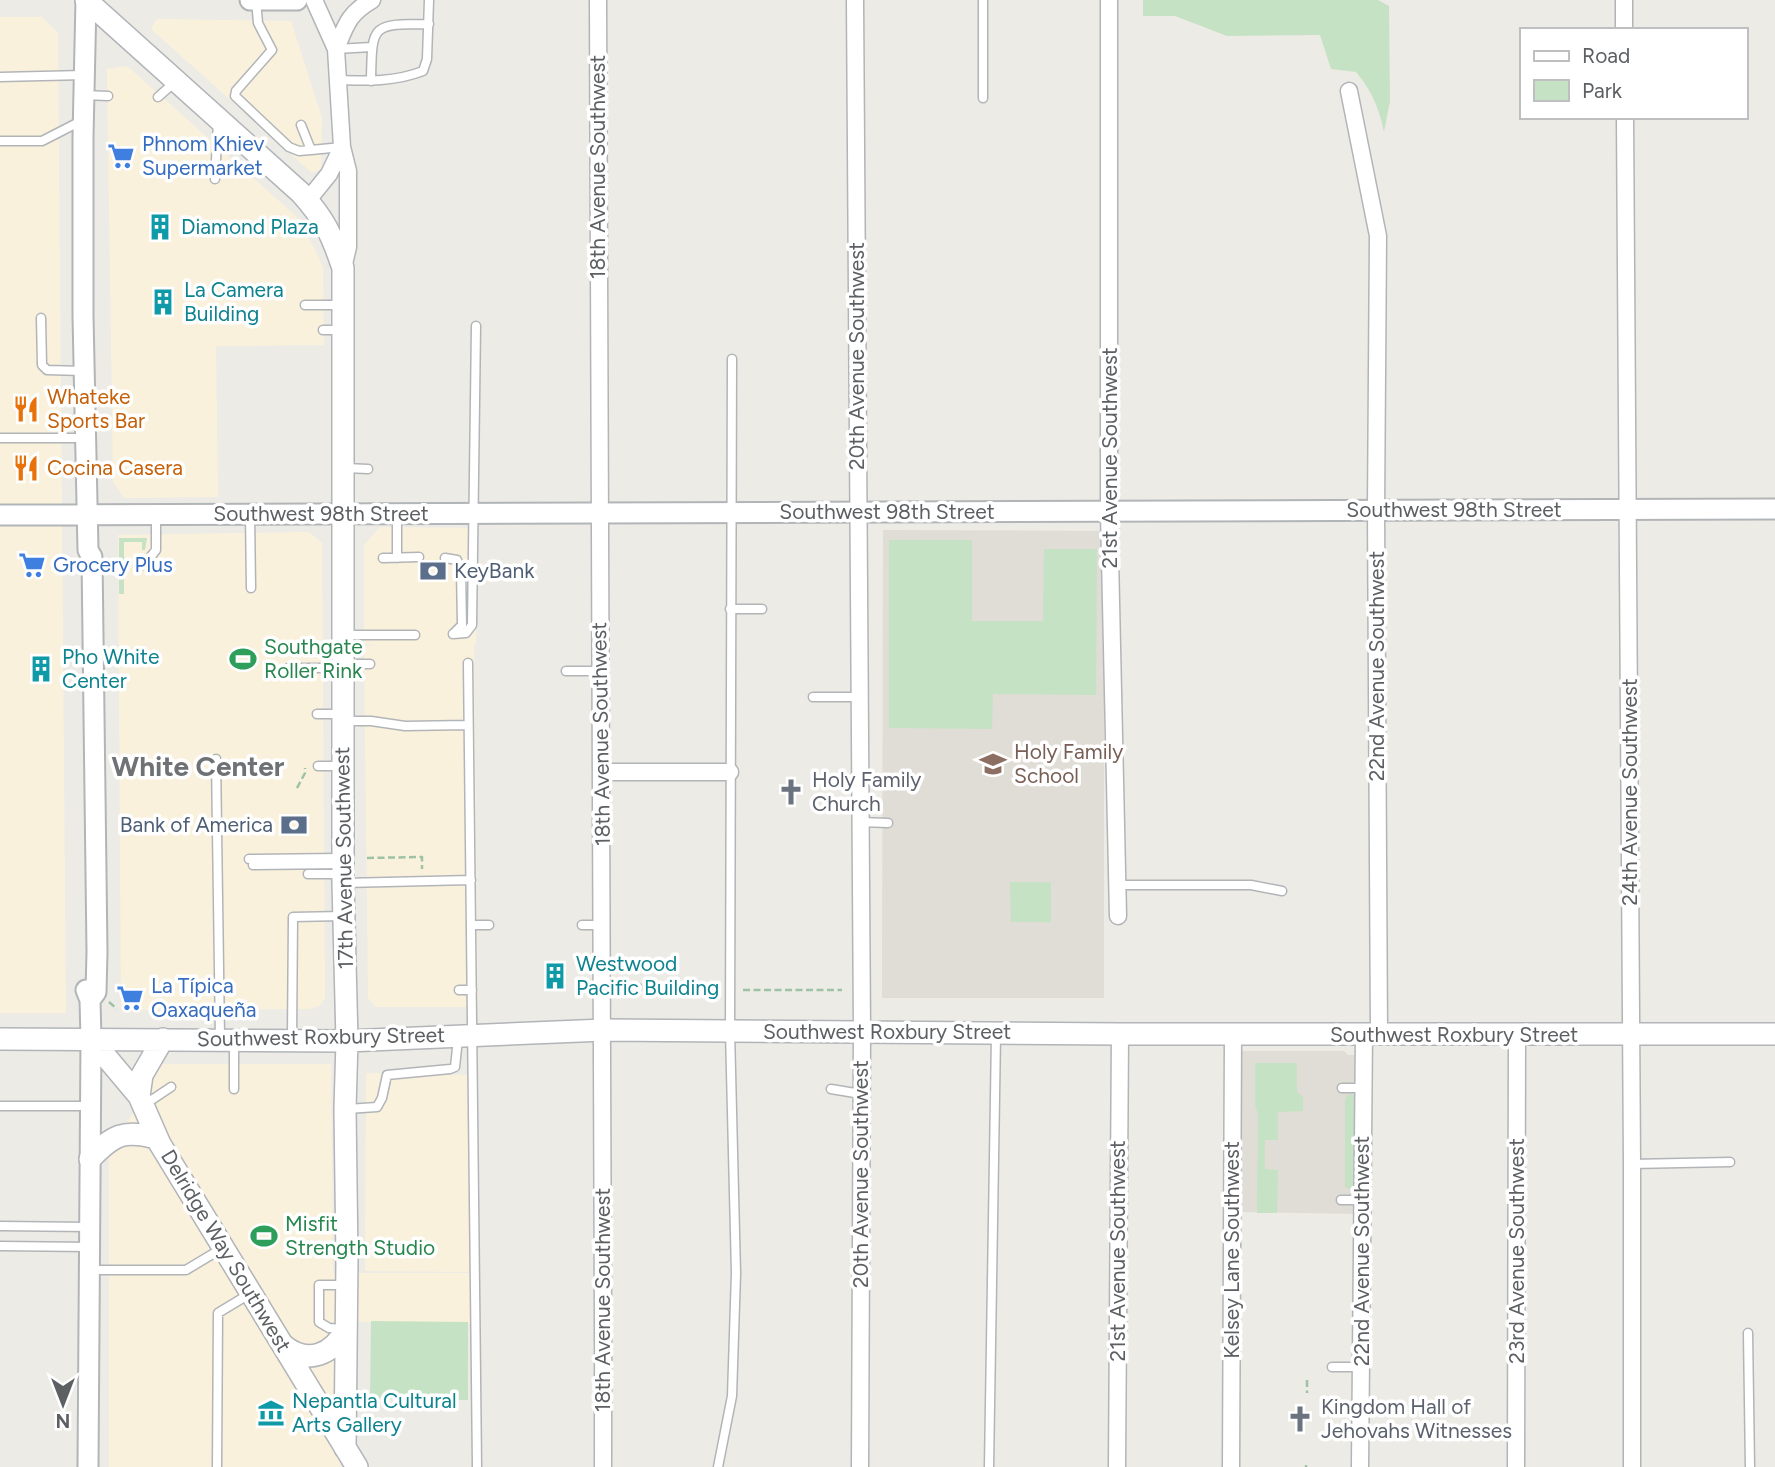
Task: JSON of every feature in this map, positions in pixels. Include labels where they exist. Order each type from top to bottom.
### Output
[{"type":"main road","name":"17th Avenue Southwest","points":[[86,0],[308,200],[329,228],[343,268],[343,305],[333,330],[342,468],[343,916],[347,1041],[345,1448]]},
{"type":"main road","name":"Southwest Roxbury Street","points":[[0,1039],[347,1041],[604,1030],[1632,1036],[1775,1034]]},
{"type":"main road","name":"Delridge Way Southwest","points":[[91,1039],[141,1101],[156,1138],[357,1467]]},
{"type":"main road","points":[[141,1101],[142,1076],[163,1039]]},
{"type":"main road","points":[[90,1158],[106,1142],[122,1134],[137,1133],[156,1138]]},
{"type":"main road","points":[[282,1344],[298,1355],[317,1356],[334,1347],[346,1329]]},
{"type":"street","points":[[86,0],[83,371],[88,550],[83,557],[86,994],[90,1000],[91,1039],[88,1467]]},
{"type":"street","points":[[250,0],[297,0]]},
{"type":"street","name":"17th Avenue Southwest","points":[[314,0],[336,49],[342,147],[348,171],[348,247],[343,268]]},
{"type":"street","name":"17th Avenue Southwest","points":[[336,49],[352,14],[372,0]]},
{"type":"street","name":"18th Avenue Southwest","points":[[598,0],[598,513],[604,988],[603,1467]]},
{"type":"street","name":"20th Avenue Southwest","points":[[855,0],[862,1031],[860,1467]]},
{"type":"street","name":"21st Avenue Southwest","points":[[1109,0],[1109,512],[1118,916]]},
{"type":"street","points":[[1624,0],[1625,28]]},
{"type":"street","name":"22nd Avenue Southwest","points":[[1349,91],[1378,236],[1372,1034],[1364,1088],[1360,1467]]},
{"type":"street","name":"24th Avenue Southwest","points":[[1625,119],[1632,1036],[1632,1467]]},
{"type":"street","points":[[308,200],[328,174],[342,147]]},
{"type":"street","name":"Southwest 98th Street","points":[[0,515],[1775,509]]},
{"type":"street","points":[[601,772],[730,772]]},
{"type":"street","name":"21st Avenue Southwest","points":[[1117,1467],[1119,1034]]},
{"type":"street","name":"Kelsey Lane Southwest","points":[[1231,1467],[1233,1034]]},
{"type":"street","name":"23rd Avenue Southwest","points":[[1516,1467],[1517,1035]]},
{"type":"lane","points":[[256,0],[258,23],[272,50],[236,91],[236,99],[289,147],[299,151],[342,147]]},
{"type":"lane","points":[[337,80],[405,78],[423,71],[427,59],[429,0]]},
{"type":"lane","points":[[983,0],[983,98]]},
{"type":"lane","points":[[371,81],[372,47],[374,36],[380,29],[391,25],[429,24]]},
{"type":"lane","points":[[336,49],[372,47]]},
{"type":"lane","points":[[0,77],[85,75]]},
{"type":"lane","points":[[158,97],[176,81]]},
{"type":"lane","points":[[84,95],[108,96]]},
{"type":"lane","points":[[215,179],[218,119]]},
{"type":"lane","points":[[0,141],[42,141],[83,120]]},
{"type":"lane","points":[[301,125],[310,150]]},
{"type":"lane","points":[[303,225],[329,228]]},
{"type":"lane","points":[[304,305],[343,305]]},
{"type":"lane","points":[[41,318],[42,365],[47,370],[83,371]]},
{"type":"lane","points":[[445,558],[454,558],[461,566],[461,625],[453,635],[466,633],[472,625],[476,326]]},
{"type":"lane","points":[[718,1467],[732,1396],[736,1273],[726,963],[730,772],[732,359]]},
{"type":"lane","points":[[0,438],[85,438]]},
{"type":"lane","points":[[342,468],[368,469]]},
{"type":"lane","points":[[144,565],[156,550],[156,514]]},
{"type":"lane","points":[[250,514],[251,588]]},
{"type":"lane","points":[[397,514],[397,558]]},
{"type":"lane","points":[[383,558],[419,557]]},
{"type":"lane","points":[[730,609],[762,609]]},
{"type":"lane","points":[[342,635],[415,635]]},
{"type":"lane","points":[[468,663],[472,990],[466,1035],[477,1467]]},
{"type":"lane","points":[[289,668],[370,664]]},
{"type":"lane","points":[[566,671],[600,671]]},
{"type":"lane","points":[[813,697],[860,697]]},
{"type":"lane","points":[[317,714],[405,726],[468,725]]},
{"type":"lane","points":[[216,759],[227,1039],[234,1089]]},
{"type":"lane","points":[[318,766],[342,766]]},
{"type":"lane","points":[[860,822],[888,823]]},
{"type":"lane","points":[[251,862],[471,880]]},
{"type":"lane","points":[[308,874],[343,870]]},
{"type":"lane","points":[[1118,885],[1251,884],[1282,891]]},
{"type":"lane","points":[[292,1040],[293,917],[343,916]]},
{"type":"lane","points":[[471,925],[489,925]]},
{"type":"lane","points":[[582,925],[603,925]]},
{"type":"lane","points":[[604,988],[638,988]]},
{"type":"lane","points":[[459,990],[472,990]]},
{"type":"lane","points":[[989,1467],[996,1032]]},
{"type":"lane","points":[[345,1109],[377,1107],[387,1075],[455,1067],[466,1035]]},
{"type":"lane","points":[[141,1101],[171,1087]]},
{"type":"lane","points":[[1342,1088],[1364,1088]]},
{"type":"lane","points":[[831,1089],[861,1094]]},
{"type":"lane","points":[[0,1106],[91,1106]]},
{"type":"lane","points":[[1632,1164],[1730,1162]]},
{"type":"lane","points":[[1341,1200],[1362,1200]]},
{"type":"lane","points":[[0,1226],[90,1227]]},
{"type":"lane","points":[[0,1246],[90,1247]]},
{"type":"lane","points":[[89,1270],[187,1270],[224,1248]]},
{"type":"lane","points":[[217,1467],[218,1313],[251,1293]]},
{"type":"lane","points":[[1748,1334],[1750,1467]]},
{"type":"lane","points":[[1332,1367],[1362,1367]]},
{"type":"path","points":[[289,644],[289,657]]},
{"type":"path","points":[[297,788],[305,773]]},
{"type":"path","points":[[367,858],[422,857]]},
{"type":"path","points":[[743,990],[842,990]]},
{"type":"path","points":[[1307,1380],[1307,1393]]},
{"type":"shaded area","points":[[0,17],[42,17],[58,33],[66,1013],[0,1013]]},
{"type":"shaded area","points":[[157,19],[291,21],[322,118],[321,169],[312,173],[151,29]]},
{"type":"shaded area","points":[[127,66],[296,216],[323,268],[324,345],[216,346],[218,497],[124,498],[113,482],[107,69]]},
{"type":"shaded area","points":[[380,527],[477,528],[474,645],[478,1007],[376,1007],[368,998],[364,646],[380,645],[364,644],[364,545]]},
{"type":"shaded area","name":"Holy Family School","points":[[883,530],[1104,531],[1104,998],[882,998]]},
{"type":"shaded area","points":[[309,532],[322,543],[325,998],[319,1006],[309,1009],[121,1010],[118,535]]},
{"type":"shaded area","points":[[1233,1051],[1344,1051],[1348,1055],[1364,1055],[1362,1214],[1232,1212]]},
{"type":"shaded area","points":[[159,1064],[331,1064],[333,1273],[472,1273],[472,1324],[334,1321],[340,1467],[109,1467],[109,1158]]},
{"type":"shaded area","points":[[366,1073],[470,1075],[470,1272],[365,1271]]},
{"type":"green space","points":[[1143,0],[1378,0],[1389,6],[1390,101],[1384,132],[1371,93],[1356,72],[1331,69],[1320,35],[1227,36],[1175,16],[1143,16]]},
{"type":"green space","points":[[119,538],[147,538],[145,550],[142,550],[142,542],[124,542],[124,594],[119,594]]},
{"type":"green space","points":[[889,540],[972,540],[972,621],[1043,621],[1044,549],[1097,549],[1096,695],[993,694],[992,729],[889,728]]},
{"type":"green space","points":[[1010,882],[1051,882],[1051,922],[1011,922]]},
{"type":"green space","points":[[1255,1063],[1297,1063],[1297,1092],[1303,1097],[1303,1111],[1278,1112],[1278,1140],[1265,1140],[1265,1169],[1278,1170],[1277,1213],[1257,1213],[1258,1116],[1255,1104]]},
{"type":"green space","points":[[1347,1095],[1354,1096],[1354,1187],[1349,1189],[1345,1187],[1345,1100]]},
{"type":"green space","points":[[371,1321],[468,1322],[468,1400],[370,1399]]},
{"type":"place","name":"Phnom Khiev Supermarket","points":[[121,156]]},
{"type":"place","name":"Diamond Plaza","points":[[160,227]]},
{"type":"place","name":"La Camera Building","points":[[163,302]]},
{"type":"place","name":"Whateke Sports Bar","points":[[26,409]]},
{"type":"place","name":"Cocina Casera","points":[[26,468]]},
{"type":"place","name":"Grocery Plus","points":[[32,565]]},
{"type":"place","name":"KeyBank","points":[[433,571]]},
{"type":"place","name":"Southgate Roller Rink","points":[[243,659]]},
{"type":"place","name":"Pho White Center","points":[[41,669]]},
{"type":"place","name":"Holy Family School","points":[[993,764]]},
{"type":"place","name":"Holy Family Church","points":[[791,792]]},
{"type":"place","name":"Bank of America","points":[[294,825]]},
{"type":"place","name":"Westwood Pacific Building","points":[[555,976]]},
{"type":"place","name":"La Típica Oaxaqueña","points":[[130,998]]},
{"type":"place","name":"Misfit Strength Studio","points":[[264,1236]]},
{"type":"place","name":"Nepantla Cultural Arts Gallery","points":[[271,1413]]},
{"type":"place","name":"Kingdom Hall of Jehovahs Witnesses","points":[[1300,1419]]},
{"type":"district","name":"White Center","points":[[198,766]]}]
